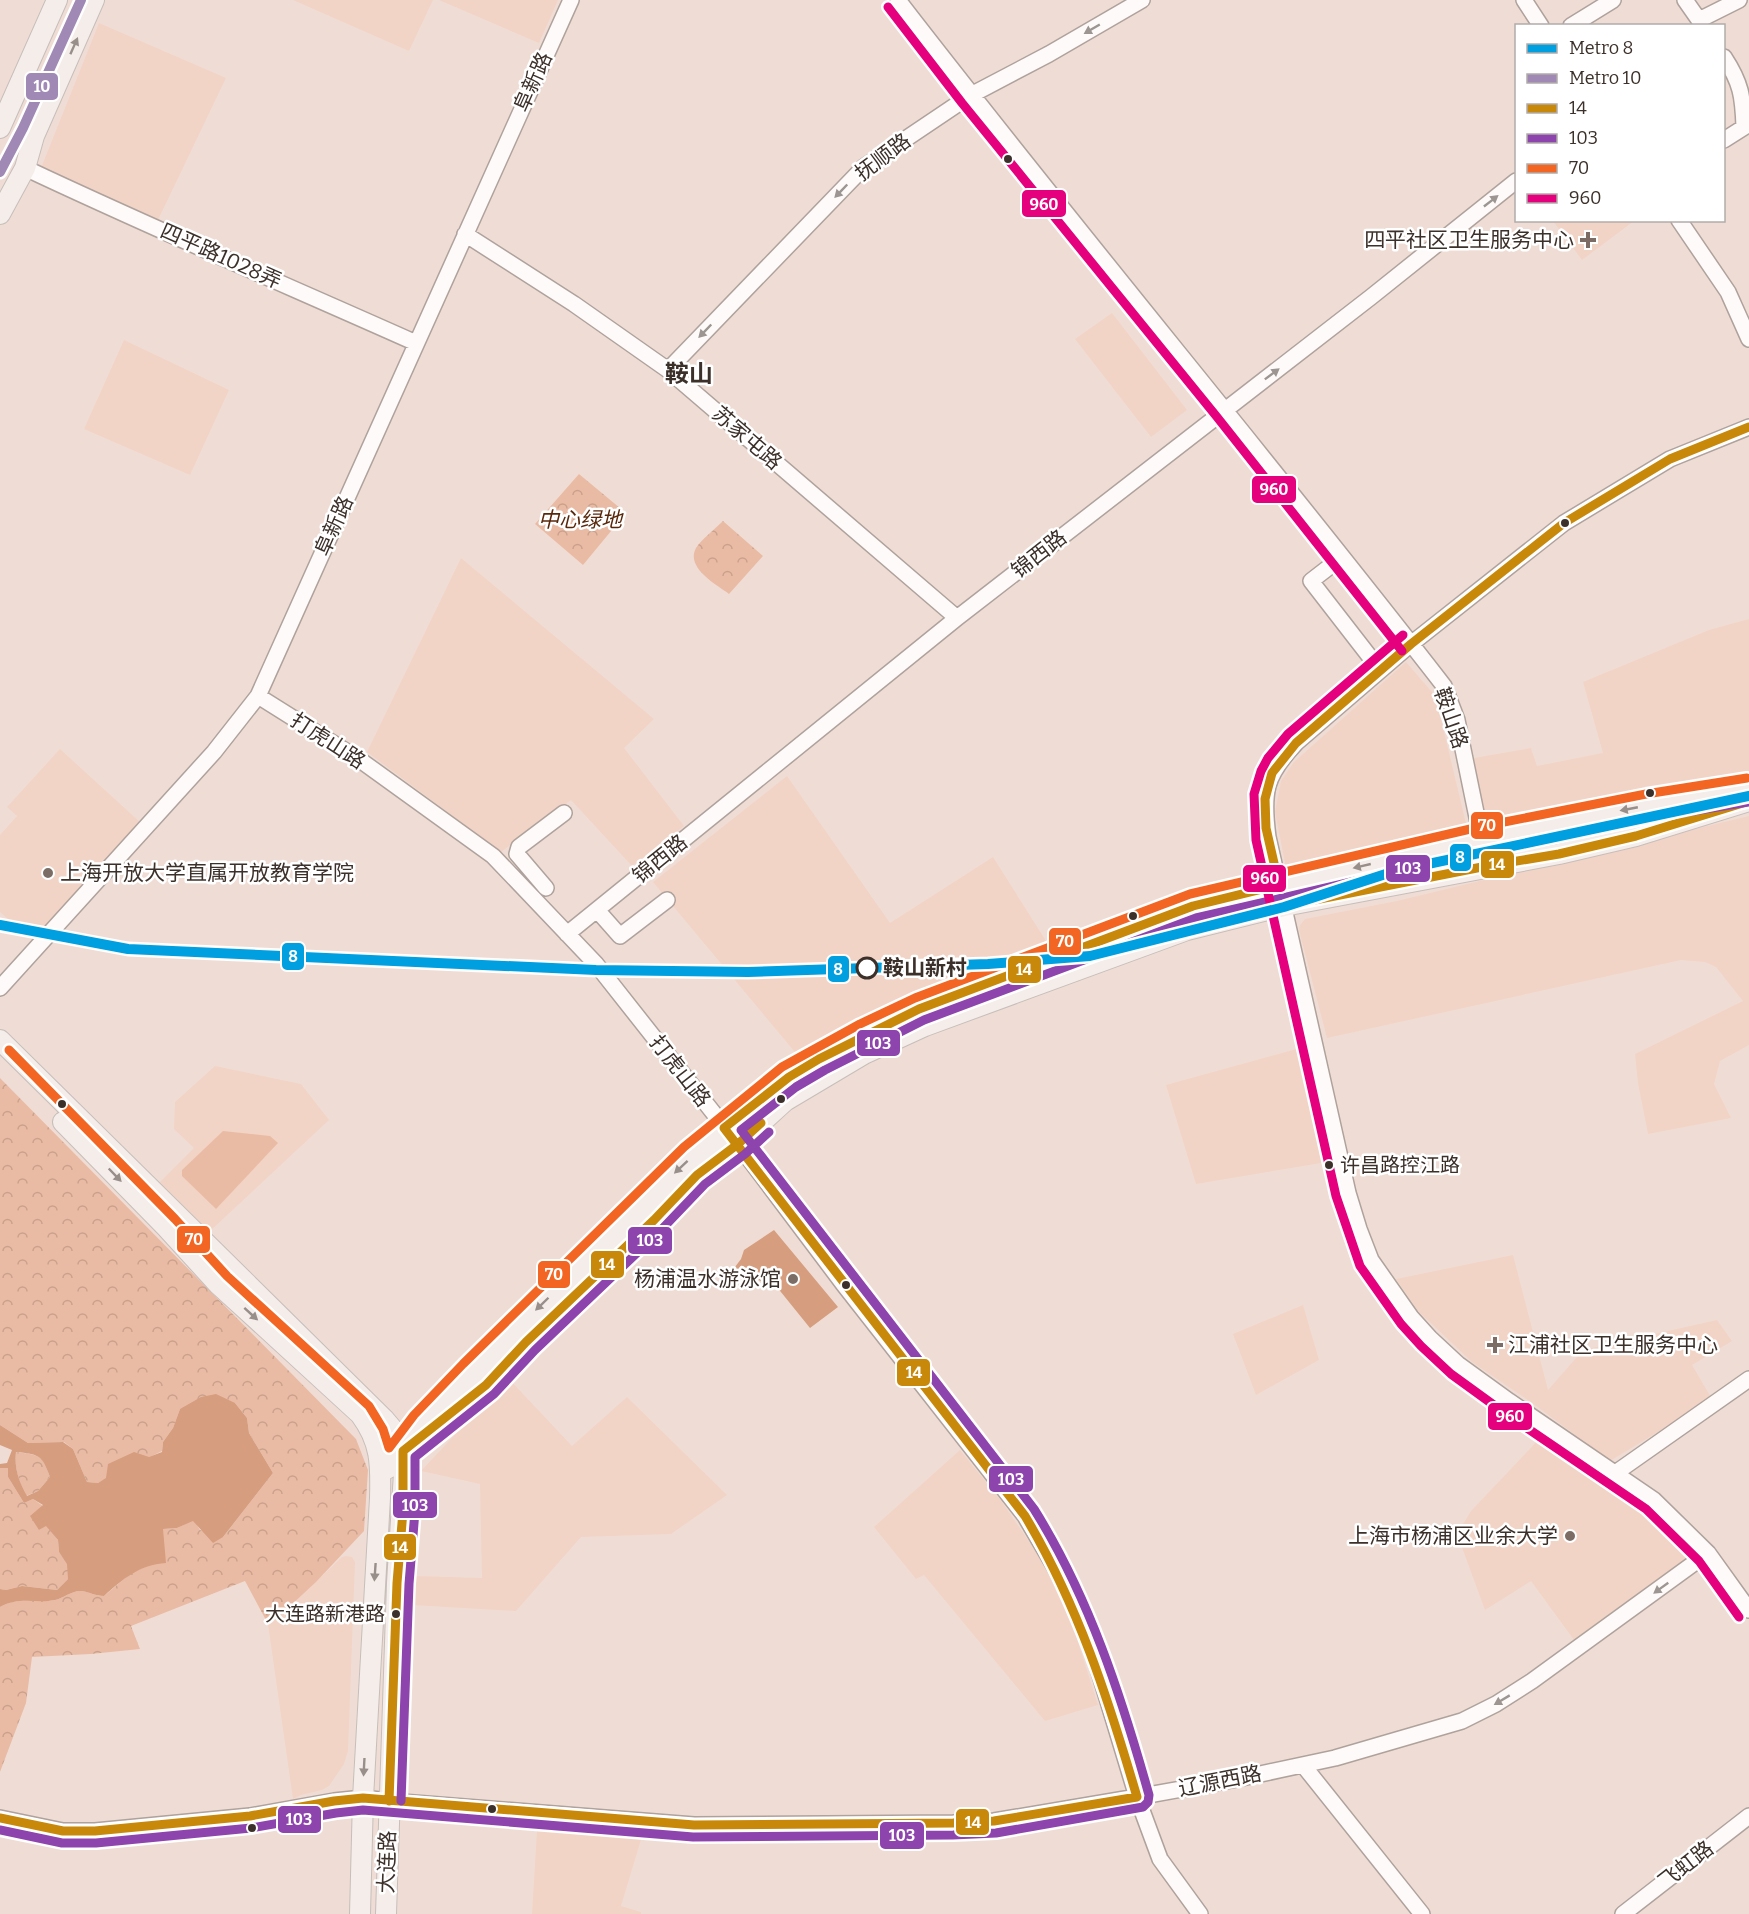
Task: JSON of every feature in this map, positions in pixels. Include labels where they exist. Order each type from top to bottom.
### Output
[{"type":"main road","points":[[0,128],[57,0]]},
{"type":"main road","points":[[0,214],[25,168],[34,136],[94,0]]},
{"type":"main road","points":[[0,190],[14,164],[34,136]]},
{"type":"main road","points":[[381,1472],[390,1467],[423,1423],[658,1188],[724,1128],[789,1077],[856,1040],[919,1009],[1059,948],[1193,906],[1480,839],[1648,806],[1748,794]]},
{"type":"main road","points":[[403,1451],[486,1385],[526,1342],[654,1220],[697,1175],[738,1144],[793,1096],[864,1054],[925,1026],[1187,930],[1284,906],[1559,854],[1636,836],[1748,794]]},
{"type":"main road","name":"大连路","points":[[0,1040],[395,1432],[403,1451],[403,1511],[397,1583],[386,1914]]},
{"type":"main road","name":"大连路","points":[[0,1058],[166,1227],[218,1284],[360,1414],[370,1427],[377,1444],[381,1472],[363,1798],[360,1914]]},
{"type":"street","name":"阜新路","points":[[0,988],[214,752],[258,696],[571,0]]},
{"type":"street","name":"鞍山路","points":[[898,0],[971,95],[1226,410],[1444,686],[1456,720],[1487,866]]},
{"type":"street","name":"抚顺路","points":[[668,370],[864,167],[971,95],[1049,54],[1143,0]]},
{"type":"street","points":[[1524,0],[1540,24]]},
{"type":"street","points":[[1574,24],[1613,0]]},
{"type":"street","points":[[1685,0],[1701,23],[1739,0]]},
{"type":"street","points":[[1725,58],[1743,95],[1747,125],[1725,139]]},
{"type":"street","name":"四平路1028弄","points":[[25,168],[101,204],[416,343]]},
{"type":"street","name":"锦西路","points":[[567,934],[957,618],[1226,410],[1469,213],[1515,183]]},
{"type":"street","points":[[1680,222],[1728,292],[1749,339]]},
{"type":"street","name":"苏家屯路","points":[[465,234],[574,304],[668,370],[957,618]]},
{"type":"street","points":[[1749,428],[1670,459],[1564,523],[1411,644],[1296,743],[1282,759],[1271,774],[1265,816],[1348,1193],[1371,1260],[1411,1317],[1458,1364],[1654,1500],[1708,1553],[1749,1610]]},
{"type":"street","points":[[1342,557],[1311,581],[1380,670]]},
{"type":"street","name":"打虎山路","points":[[258,696],[360,760],[493,855],[596,964],[738,1144],[1039,1537],[1076,1609],[1094,1655],[1137,1797],[1160,1859],[1200,1914]]},
{"type":"street","points":[[546,888],[517,854],[519,847],[564,813]]},
{"type":"street","points":[[597,910],[620,936],[667,900]]},
{"type":"street","points":[[1614,1474],[1749,1379]]},
{"type":"street","name":"辽源西路","points":[[0,1818],[63,1831],[95,1831],[250,1816],[363,1798],[389,1802],[694,1825],[994,1821],[1137,1797],[1304,1765],[1384,1745],[1462,1721],[1496,1704],[1532,1681],[1708,1553]]},
{"type":"street","points":[[1304,1765],[1422,1914]]},
{"type":"street","name":"飞虹路","points":[[1623,1914],[1749,1816]]},
{"type":"shaded area","points":[[293,0],[433,0],[409,51]]},
{"type":"shaded area","points":[[439,0],[558,0],[539,43]]},
{"type":"shaded area","points":[[99,23],[226,78],[158,220],[41,168]]},
{"type":"shaded area","name":"四平社区卫生服务中心","points":[[1554,222],[1633,222],[1582,260]]},
{"type":"shaded area","points":[[1112,313],[1187,410],[1151,437],[1075,339]]},
{"type":"shaded area","points":[[124,340],[229,390],[190,475],[84,429]]},
{"type":"shaded area","points":[[461,558],[654,719],[624,748],[684,826],[632,866],[571,800],[501,852],[367,752]]},
{"type":"shaded area","points":[[1749,619],[1749,777],[1500,828],[1489,825],[1485,820],[1474,758],[1531,748],[1537,766],[1603,753],[1583,682],[1709,630]]},
{"type":"shaded area","points":[[1406,662],[1432,692],[1441,719],[1469,836],[1287,873],[1275,812],[1281,781],[1294,762]]},
{"type":"shaded area","name":"上海开放大学直属开放教育学院","points":[[60,749],[141,823],[33,941],[0,912],[0,835],[17,816],[7,807]]},
{"type":"shaded area","points":[[787,776],[890,923],[993,857],[1048,944],[898,1008],[799,1057],[653,882]]},
{"type":"shaded area","points":[[1749,816],[1749,1045],[1720,1061],[1714,1084],[1731,1118],[1648,1134],[1638,1083],[1635,1054],[1743,1001],[1716,967],[1705,962],[1681,960],[1327,1038],[1299,930],[1305,919],[1397,901]]},
{"type":"shaded area","points":[[1304,1047],[1333,1161],[1196,1184],[1166,1085]]},
{"type":"shaded area","points":[[215,1066],[301,1084],[329,1120],[209,1232],[159,1183],[194,1148],[174,1129],[175,1102]]},
{"type":"shaded area","name":"杨浦温水游泳馆","points":[[774,1230],[838,1307],[810,1328],[768,1276],[760,1281],[751,1271],[744,1277],[735,1267],[744,1250]]},
{"type":"shaded area","points":[[1513,1255],[1548,1390],[1583,1350],[1717,1320],[1732,1341],[1692,1365],[1712,1399],[1610,1461],[1472,1362],[1418,1311],[1396,1279]]},
{"type":"shaded area","points":[[1303,1305],[1319,1360],[1256,1395],[1233,1334]]},
{"type":"shaded area","points":[[508,1378],[572,1446],[627,1397],[727,1495],[671,1534],[581,1537],[516,1611],[412,1605],[415,1576],[482,1578],[480,1484],[421,1471]]},
{"type":"shaded area","points":[[216,1394],[235,1403],[247,1418],[249,1433],[273,1473],[223,1537],[213,1543],[193,1521],[177,1528],[163,1529],[166,1563],[140,1570],[104,1596],[78,1591],[55,1600],[21,1601],[0,1607],[0,1589],[6,1590],[22,1586],[57,1590],[68,1579],[67,1564],[59,1552],[58,1540],[46,1526],[39,1530],[30,1516],[43,1505],[33,1499],[24,1503],[8,1477],[8,1468],[0,1468],[0,1464],[7,1463],[12,1450],[0,1445],[0,1425],[28,1443],[63,1442],[73,1449],[87,1482],[98,1483],[106,1478],[108,1464],[134,1452],[149,1457],[162,1452],[163,1442],[173,1428],[180,1409],[201,1397]],"holes":[[[16,1452],[39,1457],[45,1464],[50,1477],[38,1491],[27,1496],[16,1469]]]},
{"type":"shaded area","name":"上海市杨浦区业余大学","points":[[1542,1436],[1603,1482],[1660,1516],[1689,1547],[1686,1559],[1574,1640],[1531,1581],[1485,1610],[1457,1534],[1471,1511]]},
{"type":"shaded area","points":[[960,1450],[1002,1502],[1032,1546],[1066,1604],[1098,1705],[1045,1721],[924,1575],[916,1579],[874,1527]]},
{"type":"shaded area","points":[[342,1557],[352,1557],[355,1562],[348,1751],[344,1764],[329,1786],[293,1799],[268,1624]]},
{"type":"shaded area","points":[[538,1814],[646,1823],[621,1906],[641,1912],[641,1914],[532,1914]]},
{"type":"green space","name":"中心绿地","points":[[579,474],[626,513],[583,565],[535,524]]},
{"type":"green space","points":[[723,521],[763,556],[729,594],[710,581],[698,569],[694,555],[696,548]]},
{"type":"green space","points":[[0,1078],[356,1439],[368,1470],[364,1531],[316,1582],[268,1624],[245,1581],[131,1626],[140,1649],[32,1657],[26,1703],[0,1772],[0,1607],[15,1601],[55,1600],[78,1591],[104,1596],[131,1573],[152,1564],[163,1529],[177,1528],[194,1520],[200,1530],[223,1537],[273,1473],[249,1433],[247,1418],[235,1403],[180,1409],[173,1428],[163,1442],[162,1451],[98,1483],[87,1482],[73,1449],[64,1442],[28,1443],[0,1425]]},
{"type":"green space","points":[[223,1131],[270,1136],[278,1143],[216,1209],[182,1176],[182,1170]]},
{"type":"green space","points":[[16,1452],[39,1457],[45,1464],[50,1477],[38,1491],[26,1496],[18,1475]]},
{"type":"green space","points":[[0,1468],[8,1468],[8,1477],[24,1503],[33,1499],[43,1506],[39,1530],[46,1525],[58,1540],[59,1552],[68,1564],[68,1579],[57,1590],[22,1586],[6,1590],[0,1589]]},
{"type":"metro line","name":"10","points":[[0,172],[23,128],[81,0]]},
{"type":"metro line","name":"8","points":[[0,925],[128,949],[596,970],[748,972],[988,964],[1090,956],[1284,907],[1395,871],[1749,796]]},
{"type":"transit line","name":"960","points":[[888,7],[962,103],[1217,417],[1402,651]]},
{"type":"transit line","name":"14","points":[[0,1818],[63,1831],[95,1831],[250,1816],[363,1798],[694,1825],[953,1823],[994,1821],[1137,1797],[1090,1653],[1061,1584],[1025,1516],[724,1128],[789,1077],[819,1059],[919,1009],[1193,906],[1279,885],[1266,828],[1265,799],[1272,773],[1296,743],[1411,644],[1564,523],[1670,459],[1749,427]]},
{"type":"transit line","name":"960","points":[[1403,635],[1288,734],[1268,758],[1261,771],[1254,794],[1256,840],[1336,1196],[1360,1266],[1401,1324],[1421,1346],[1451,1374],[1502,1411],[1646,1509],[1699,1561],[1739,1617]]},
{"type":"transit line","name":"70","points":[[9,1050],[175,1219],[227,1276],[369,1406],[383,1429],[389,1448],[414,1415],[463,1364],[684,1147],[782,1067],[860,1024],[915,998],[1190,894],[1479,827],[1646,794],[1747,778]]},
{"type":"transit line","name":"14","points":[[1243,916],[1487,866],[1559,854],[1636,836],[1749,801]]},
{"type":"transit line","name":"103","points":[[0,1830],[62,1843],[96,1843],[251,1828],[363,1810],[693,1837],[953,1835],[996,1833],[1143,1807],[1148,1802],[1149,1795],[1115,1684],[1087,1612],[1054,1542],[1034,1509],[741,1130],[796,1087],[924,1020],[1196,918],[1484,851],[1650,818],[1749,802]]},
{"type":"transit line","name":"14","points":[[389,1801],[397,1583],[403,1511],[403,1451],[486,1385],[526,1342],[654,1220],[697,1175],[761,1123]]},
{"type":"transit line","name":"103","points":[[401,1801],[409,1584],[415,1511],[415,1457],[494,1394],[535,1350],[662,1229],[705,1184],[745,1154],[769,1132]]},
{"type":"place","name":"四平社区卫生服务中心","points":[[1588,240]]},
{"type":"place","name":"上海开放大学直属开放教育学院","points":[[48,873]]},
{"type":"place","name":"鞍山新村","points":[[867,968]]},
{"type":"place","name":"许昌路控江路","points":[[1329,1165]]},
{"type":"place","name":"杨浦温水游泳馆","points":[[793,1279]]},
{"type":"place","name":"江浦社区卫生服务中心","points":[[1495,1345]]},
{"type":"place","name":"上海市杨浦区业余大学","points":[[1570,1536]]},
{"type":"place","name":"大连路新港路","points":[[396,1614]]},
{"type":"district","name":"鞍山","points":[[689,374]]}]
